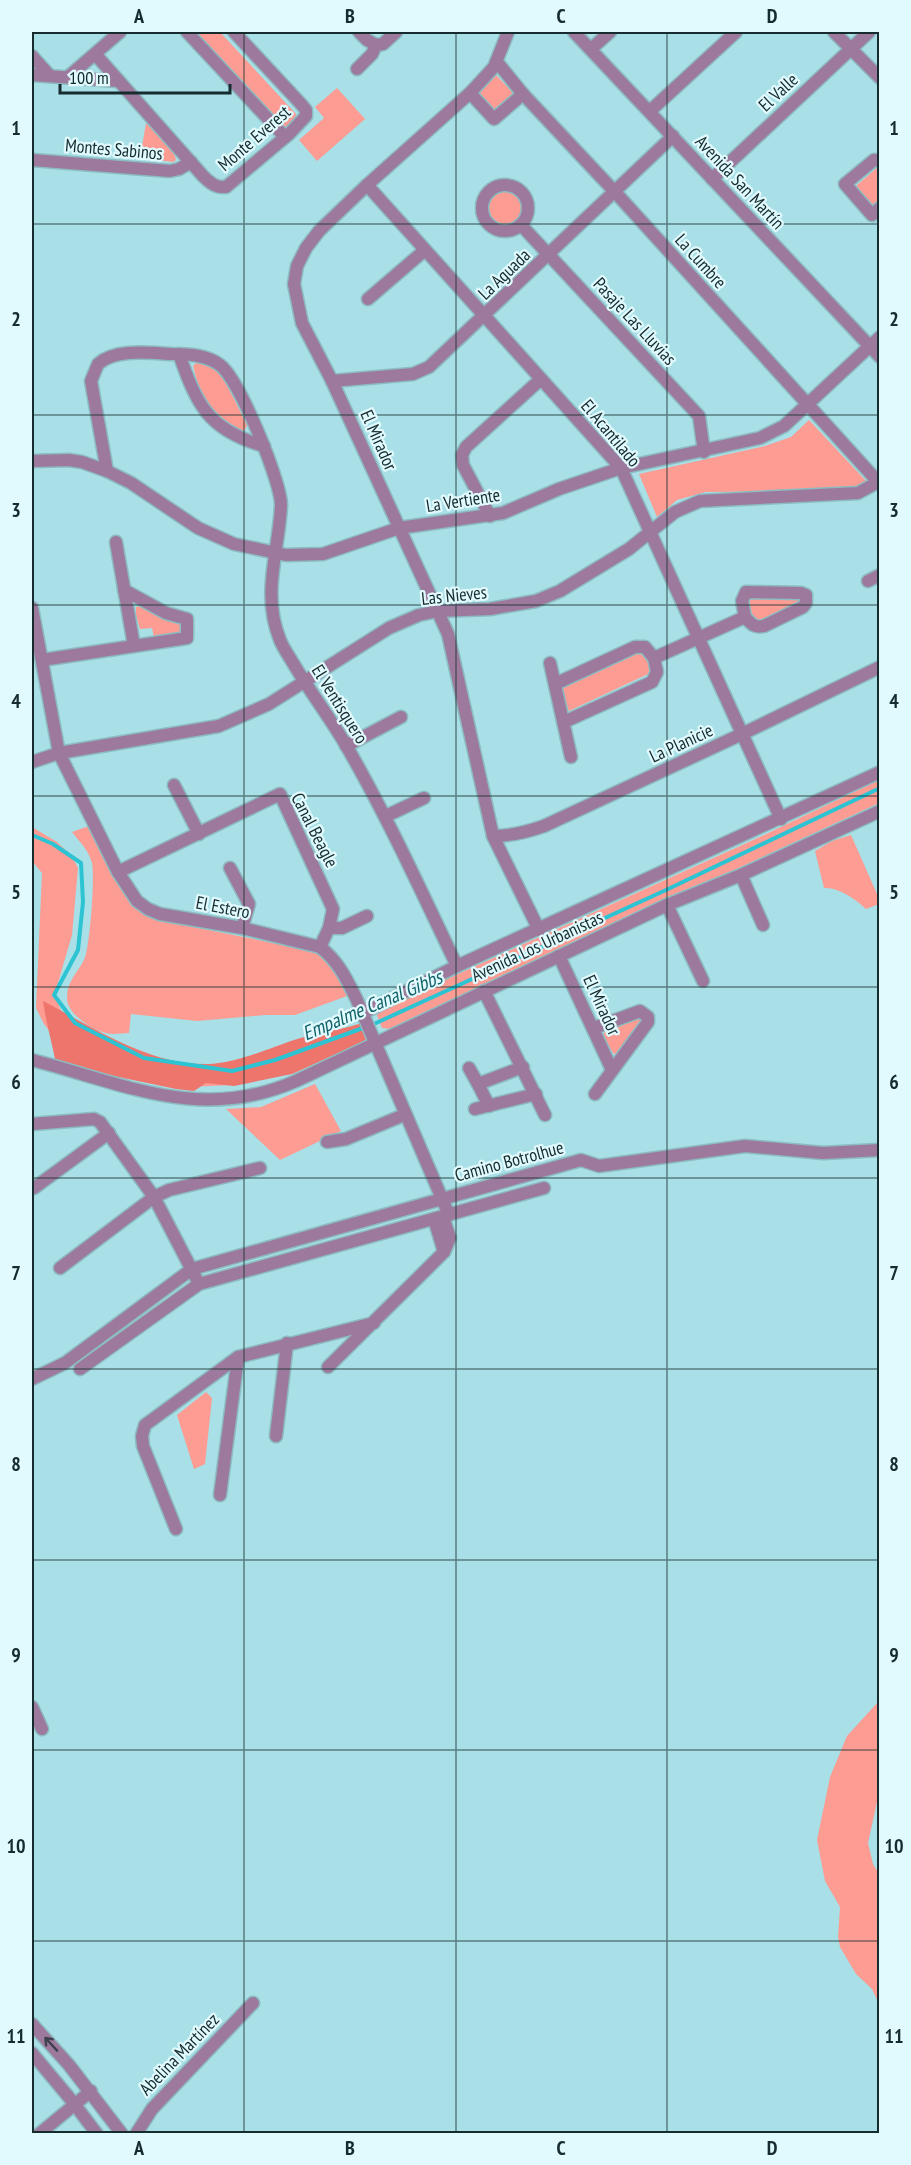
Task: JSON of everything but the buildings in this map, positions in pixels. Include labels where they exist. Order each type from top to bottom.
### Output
[{"type":"street","points":[[68,77],[120,32]]},
{"type":"street","points":[[187,32],[285,137]]},
{"type":"street","name":"Monte Everest","points":[[191,162],[212,184],[226,187],[306,116],[306,110],[234,32]]},
{"type":"street","points":[[359,32],[376,45],[383,44],[396,32]]},
{"type":"street","name":"El Mirador","points":[[508,32],[497,62],[470,93],[367,184],[319,231],[306,248],[297,266],[294,284],[302,323],[332,381],[448,634],[493,836],[539,930]]},
{"type":"street","name":"Avenida San Martín","points":[[574,32],[879,357]]},
{"type":"street","points":[[591,49],[610,32]]},
{"type":"street","points":[[650,111],[736,32]]},
{"type":"street","points":[[834,32],[879,78]]},
{"type":"street","name":"El Valle","points":[[712,179],[868,32]]},
{"type":"street","points":[[357,69],[372,54],[376,45]]},
{"type":"street","points":[[95,54],[191,162]]},
{"type":"street","points":[[32,56],[51,76]]},
{"type":"street","name":"La Cumbre","points":[[497,62],[523,94],[879,482]]},
{"type":"street","points":[[32,75],[118,81]]},
{"type":"street","points":[[470,93],[494,119],[523,94]]},
{"type":"street","name":"La Aguada","points":[[332,381],[419,373],[433,364],[673,136]]},
{"type":"street","name":"Montes Sabinos","points":[[32,160],[170,171],[191,162]]},
{"type":"street","points":[[879,161],[874,160],[846,184],[872,215],[879,208]]},
{"type":"street","name":"El Acantilado","points":[[367,184],[621,468],[781,819]]},
{"type":"street","name":"Pasaje Las Lluvias","points":[[520,225],[699,416],[704,452]]},
{"type":"street","points":[[368,299],[425,250]]},
{"type":"street","name":"La Vertiente","points":[[32,461],[69,460],[107,471],[131,483],[216,536],[247,548],[298,556],[323,554],[399,528],[490,516],[515,509],[559,489],[621,468],[704,452],[760,438],[784,426],[808,406],[879,337]]},
{"type":"street","name":"El Ventisquero","points":[[107,471],[91,381],[94,369],[102,360],[113,356],[142,353],[179,354],[207,358],[226,369],[264,446],[279,491],[281,504],[274,553],[271,609],[280,641],[346,746],[386,816],[458,966]]},
{"type":"street","points":[[179,354],[192,391],[212,420],[240,440],[264,446]]},
{"type":"street","points":[[490,516],[463,465],[462,455],[466,447],[541,379]]},
{"type":"street","name":"Las Nieves","points":[[32,762],[59,753],[219,726],[269,704],[389,628],[419,615],[438,611],[490,609],[536,601],[560,591],[629,549],[675,512],[700,501],[858,493],[879,482]]},
{"type":"street","points":[[116,542],[134,646]]},
{"type":"street","points":[[39,666],[134,646],[188,638],[187,619],[166,613],[124,590]]},
{"type":"street","points":[[746,592],[801,592],[806,595],[806,603],[803,607],[764,626],[758,627],[751,624],[745,617],[742,601],[746,592]]},
{"type":"street","name":"El Estero","points":[[32,608],[39,666],[59,753],[118,872],[137,901],[160,914],[242,928],[320,947]]},
{"type":"street","points":[[654,658],[745,617]]},
{"type":"street","points":[[555,684],[634,647],[645,647],[654,658],[657,672],[652,682],[564,722]]},
{"type":"street","points":[[550,663],[572,757]]},
{"type":"street","name":"La Planicie","points":[[493,836],[526,833],[544,826],[879,667]]},
{"type":"street","points":[[346,746],[401,717]]},
{"type":"street","name":"Avenida Los Urbanistas","points":[[364,1016],[458,966],[879,772]]},
{"type":"street","points":[[174,785],[199,834]]},
{"type":"street","name":"Canal Beagle","points":[[118,872],[280,794],[333,909],[330,928]]},
{"type":"street","points":[[386,816],[424,798]]},
{"type":"street","name":"Avenida Los Urbanistas","points":[[32,1060],[182,1099],[218,1101],[252,1097],[282,1088],[373,1041],[667,905],[879,811]]},
{"type":"street","points":[[230,868],[249,904],[242,928]]},
{"type":"street","points":[[741,874],[763,925]]},
{"type":"street","points":[[667,905],[703,981]]},
{"type":"street","points":[[367,916],[342,928],[330,928],[320,947],[342,969],[442,1198],[444,1252]]},
{"type":"street","name":"El Mirador","points":[[559,956],[612,1070]]},
{"type":"street","points":[[484,991],[545,1115]]},
{"type":"street","points":[[594,1028],[640,1011],[648,1017],[648,1022],[595,1094]]},
{"type":"street","points":[[478,1084],[523,1067]]},
{"type":"street","points":[[469,1068],[489,1106]]},
{"type":"street","points":[[475,1109],[536,1094]]},
{"type":"street","points":[[327,1142],[346,1139],[404,1115]]},
{"type":"street","points":[[32,1124],[94,1119],[100,1122],[154,1197],[199,1284]]},
{"type":"street","points":[[34,1188],[109,1133]]},
{"type":"street","name":"Camino Botrolhue","points":[[32,1379],[65,1363],[192,1269],[581,1160],[599,1166],[746,1146],[823,1153],[879,1150]]},
{"type":"street","points":[[60,1268],[154,1197],[169,1190],[260,1168]]},
{"type":"street","name":"Camino Botrolhue","points":[[80,1369],[199,1284],[544,1188]]},
{"type":"street","points":[[328,1366],[444,1252],[450,1239],[442,1217]]},
{"type":"street","points":[[176,1529],[143,1446],[145,1425],[238,1357],[374,1323]]},
{"type":"street","points":[[276,1436],[287,1343]]},
{"type":"street","points":[[220,1495],[238,1357]]},
{"type":"street","points":[[32,1707],[42,1729]]},
{"type":"street","name":"Abelina Martínez","points":[[136,2133],[152,2109],[253,2003]]},
{"type":"street","points":[[32,2024],[91,2091],[121,2133],[136,2133]]},
{"type":"street","points":[[32,2053],[97,2133]]},
{"type":"street","points":[[39,2133],[91,2091]]},
{"type":"shaded area","points":[[193,32],[220,32],[296,114],[295,120],[286,128],[282,128]]},
{"type":"shaded area","points":[[496,75],[514,94],[494,111],[477,92]]},
{"type":"shaded area","points":[[337,88],[365,119],[317,161],[299,140],[324,118],[315,107]]},
{"type":"shaded area","points":[[146,123],[174,153],[176,160],[173,162],[140,158]]},
{"type":"shaded area","points":[[879,166],[879,200],[872,206],[856,186]]},
{"type":"shaded area","points":[[505,189],[518,195],[524,208],[518,221],[505,227],[492,221],[486,208],[492,195]]},
{"type":"shaded area","points":[[198,361],[209,363],[220,371],[247,425],[243,434],[224,421],[203,396],[193,366]]},
{"type":"shaded area","points":[[809,420],[867,482],[854,488],[824,491],[706,492],[677,500],[657,517],[639,474],[765,446],[791,437]]},
{"type":"shaded area","points":[[751,596],[799,598],[800,601],[762,622],[753,619],[747,603]]},
{"type":"shaded area","points":[[141,606],[182,623],[182,633],[154,638],[152,628],[140,629],[136,607]]},
{"type":"shaded area","points":[[636,653],[646,655],[651,667],[648,674],[569,711],[560,687]]},
{"type":"shaded area","points":[[879,780],[879,803],[391,1029],[382,1028],[377,1015],[381,1009],[762,836]]},
{"type":"shaded area","points":[[89,826],[131,905],[158,920],[318,952],[330,962],[347,996],[295,1015],[197,1021],[131,1014],[129,1033],[118,1034],[106,1033],[87,1025],[71,1009],[67,992],[86,953],[93,882],[91,859],[72,832]]},
{"type":"shaded area","points":[[32,827],[57,842],[71,855],[78,868],[72,935],[55,993],[61,1011],[71,1026],[232,1085],[188,1087],[57,1041],[44,1024],[36,1008],[42,873],[32,861]]},
{"type":"shaded area","points":[[851,835],[877,894],[879,894],[879,904],[866,909],[846,894],[835,889],[824,888],[815,851],[832,841]]},
{"type":"shaded area","points":[[43,1001],[123,1043],[165,1059],[187,1063],[210,1064],[231,1061],[302,1038],[362,1023],[370,1036],[363,1042],[292,1074],[234,1086],[206,1083],[194,1091],[56,1064]]},
{"type":"shaded area","points":[[645,1015],[646,1019],[620,1056],[613,1053],[602,1034]]},
{"type":"shaded area","points":[[315,1084],[341,1131],[280,1160],[226,1109],[261,1107]]},
{"type":"shaded area","points":[[206,1392],[212,1398],[205,1464],[194,1469],[177,1415]]},
{"type":"shaded area","points":[[879,1697],[879,1793],[868,1843],[873,1864],[879,1874],[879,2004],[872,1989],[856,1974],[840,1947],[838,1937],[840,1907],[825,1881],[817,1840],[830,1777],[847,1736],[878,1702]]},
{"type":"waterway","name":"Empalme Canal Gibbs","points":[[32,835],[53,844],[81,863],[83,902],[78,950],[54,995],[75,1023],[144,1058],[232,1071],[275,1060],[374,1024],[666,890],[880,788]]}]
